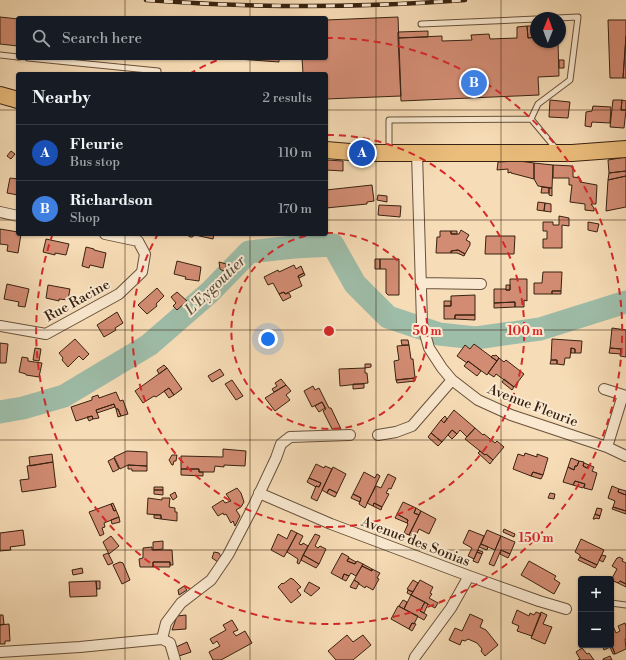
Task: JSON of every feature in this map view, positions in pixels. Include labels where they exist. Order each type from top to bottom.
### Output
[{"type":"main road","points":[[0,95],[16,99]]},
{"type":"main road","points":[[0,104],[16,108]]},
{"type":"main road","points":[[328,150],[362,153],[572,153],[626,149]]},
{"type":"street","name":"Avenue Fleurie","points":[[417,153],[422,323],[429,348],[442,368],[452,380],[478,400],[511,415],[607,447],[626,456]]},
{"type":"street","points":[[0,212],[16,216]]},
{"type":"street","name":"Rue Racine","points":[[0,326],[46,334],[119,294],[142,272],[145,254],[138,241],[114,236]]},
{"type":"street","points":[[421,283],[481,284]]},
{"type":"street","points":[[378,435],[396,432],[412,426],[452,380]]},
{"type":"street","points":[[604,389],[622,395],[607,447]]},
{"type":"street","points":[[162,639],[166,623],[181,603],[212,580],[228,555],[276,458],[281,444],[290,438],[350,436]]},
{"type":"street","name":"Avenue des Sonias","points":[[259,493],[331,524],[469,576],[566,609]]},
{"type":"street","points":[[414,660],[451,608],[469,576]]},
{"type":"street","points":[[0,652],[80,647],[162,639],[170,643],[175,660]]},
{"type":"lane","points":[[531,119],[538,104],[570,80],[578,17],[566,18]]},
{"type":"lane","points":[[421,24],[530,19]]},
{"type":"lane","points":[[0,55],[16,57]]},
{"type":"lane","points":[[48,60],[158,72]]},
{"type":"lane","points":[[389,153],[389,120],[531,119]]},
{"type":"lane","points":[[531,119],[559,153]]},
{"type":"lane","points":[[614,603],[626,605]]},
{"type":"building","points":[[0,17],[16,19],[16,46],[0,44]]},
{"type":"building","points":[[398,17],[401,96],[328,99],[328,72],[303,72],[302,60],[328,60],[328,20]]},
{"type":"building","points":[[608,20],[626,20],[623,78],[610,78]]},
{"type":"building","points":[[527,26],[528,38],[530,38],[530,48],[558,48],[559,76],[538,77],[539,95],[401,101],[398,38],[442,36],[442,41],[472,40],[471,35],[489,34],[490,39],[517,38],[517,27]]},
{"type":"building","points":[[527,26],[530,26],[530,38],[528,38]]},
{"type":"building","points":[[428,31],[428,37],[398,38],[398,32]]},
{"type":"building","points":[[626,36],[626,78],[623,78]]},
{"type":"building","points":[[252,60],[279,60],[279,62]]},
{"type":"building","points":[[559,60],[564,60],[564,68],[559,68]]},
{"type":"building","points":[[550,100],[570,102],[568,118],[549,117]]},
{"type":"building","points":[[613,100],[622,100],[621,110],[626,110],[624,128],[610,127]]},
{"type":"building","points":[[622,100],[626,101],[626,110],[621,110]]},
{"type":"building","points":[[593,106],[611,107],[610,123],[592,122],[591,127],[585,126],[586,112],[592,111]]},
{"type":"building","points":[[11,151],[15,154],[11,159],[7,156]]},
{"type":"building","points":[[626,157],[626,171],[609,173],[608,160]]},
{"type":"building","points":[[328,160],[343,161],[343,171],[328,170]]},
{"type":"building","points":[[519,161],[534,163],[534,179],[511,172],[508,173],[508,169],[497,170],[498,162]]},
{"type":"building","points":[[534,163],[553,165],[552,188],[538,186],[534,179]]},
{"type":"building","points":[[553,165],[573,166],[573,177],[580,178],[580,182],[597,185],[596,204],[591,204],[594,211],[585,210],[585,204],[570,202],[572,185],[569,185],[569,178],[553,178]]},
{"type":"building","points":[[626,171],[626,176],[608,180],[609,173]]},
{"type":"building","points":[[626,176],[626,207],[606,211],[608,180]]},
{"type":"building","points":[[10,178],[16,179],[16,195],[7,193]]},
{"type":"building","points":[[372,185],[374,201],[367,202],[367,204],[328,208],[328,190]]},
{"type":"building","points":[[542,187],[549,188],[549,193],[541,193]]},
{"type":"building","points":[[549,188],[552,188],[552,196],[549,195]]},
{"type":"building","points":[[378,195],[387,196],[387,202],[377,200]]},
{"type":"building","points":[[538,202],[545,203],[544,211],[537,210]]},
{"type":"building","points":[[545,203],[551,204],[551,212],[544,211]]},
{"type":"building","points":[[379,205],[401,206],[400,217],[378,215]]},
{"type":"building","points":[[559,216],[569,218],[569,226],[562,225],[562,248],[543,248],[543,239],[547,239],[547,231],[543,231],[543,222],[553,222],[553,225],[559,225]]},
{"type":"building","points":[[588,222],[599,224],[597,232],[588,230]]},
{"type":"building","points":[[0,229],[16,232],[16,236],[21,236],[18,253],[7,251],[8,245],[0,244]]},
{"type":"building","points":[[461,230],[469,235],[466,240],[470,242],[470,245],[465,254],[458,250],[451,251],[451,253],[436,253],[437,237],[440,237],[440,231],[451,231],[451,234],[459,234]]},
{"type":"building","points":[[451,231],[457,231],[457,234],[451,234]]},
{"type":"building","points":[[200,236],[214,236],[213,239]]},
{"type":"building","points":[[486,236],[515,236],[514,254],[485,254]]},
{"type":"building","points":[[46,239],[69,244],[66,255],[55,253],[55,255],[43,252]]},
{"type":"building","points":[[86,247],[106,253],[103,268],[90,265],[89,268],[82,266]]},
{"type":"building","points":[[458,250],[465,254],[464,256],[457,253],[451,253],[451,251]]},
{"type":"building","points":[[375,259],[380,259],[380,269],[375,269]]},
{"type":"building","points":[[380,259],[399,259],[399,295],[388,295],[386,293],[386,269],[380,269]]},
{"type":"building","points":[[177,261],[201,267],[199,281],[185,279],[186,277],[174,274]]},
{"type":"building","points":[[219,262],[226,264],[226,268],[223,271],[220,269]]},
{"type":"building","points":[[294,265],[296,269],[301,266],[304,273],[298,276],[302,286],[285,294],[284,292],[279,294],[273,283],[268,285],[264,277],[278,270],[279,272]]},
{"type":"building","points":[[543,272],[562,272],[561,291],[552,291],[552,294],[534,294],[534,283],[542,283]]},
{"type":"building","points":[[304,273],[305,275],[299,278],[298,276]]},
{"type":"building","points":[[510,279],[527,279],[527,301],[524,300],[524,307],[515,307],[515,302],[494,303],[494,289],[510,290]]},
{"type":"building","points":[[7,284],[29,289],[25,307],[18,306],[19,302],[4,299]]},
{"type":"building","points":[[48,285],[70,289],[68,300],[59,299],[59,301],[46,298]]},
{"type":"building","points":[[506,285],[510,285],[510,290],[506,290]]},
{"type":"building","points":[[157,288],[164,296],[156,304],[157,306],[147,314],[138,305]]},
{"type":"building","points":[[552,291],[561,291],[561,294],[552,294]]},
{"type":"building","points":[[177,292],[187,301],[177,310],[173,306],[176,303],[171,297]]},
{"type":"building","points":[[284,292],[285,294],[289,293],[291,297],[283,301],[279,294]]},
{"type":"building","points":[[475,295],[475,315],[455,315],[455,319],[444,319],[444,306],[451,306],[451,296]]},
{"type":"building","points":[[444,301],[451,301],[451,306],[444,306]]},
{"type":"building","points":[[515,302],[515,307],[494,308],[494,303]]},
{"type":"building","points":[[117,312],[123,323],[115,328],[116,330],[104,337],[97,325]]},
{"type":"building","points":[[455,315],[475,315],[475,320],[455,319]]},
{"type":"building","points":[[612,328],[626,330],[626,357],[620,356],[621,349],[610,348]]},
{"type":"building","points":[[75,339],[89,354],[83,360],[79,356],[68,367],[62,360],[63,358],[59,353]]},
{"type":"building","points":[[552,339],[582,341],[581,353],[575,353],[575,349],[571,348],[570,358],[565,358],[564,365],[557,364],[557,360],[551,360]]},
{"type":"building","points":[[401,340],[408,340],[409,345],[402,345]]},
{"type":"building","points":[[0,343],[8,344],[6,363],[0,363]]},
{"type":"building","points":[[474,344],[497,361],[487,375],[468,361],[467,363],[457,356],[465,345],[470,349]]},
{"type":"building","points":[[409,345],[411,359],[413,359],[415,378],[396,380],[394,361],[399,360],[397,346]]},
{"type":"building","points":[[35,348],[41,349],[39,361],[33,360]]},
{"type":"building","points":[[571,348],[575,349],[575,353],[571,353]]},
{"type":"building","points":[[610,348],[621,349],[621,354],[609,353]]},
{"type":"building","points":[[496,355],[499,358],[497,361],[491,357]]},
{"type":"building","points":[[22,357],[28,358],[28,361],[42,363],[39,377],[26,375],[19,372]]},
{"type":"building","points":[[499,358],[504,362],[506,360],[524,374],[514,387],[496,374],[494,377],[488,373]]},
{"type":"building","points":[[551,360],[557,360],[557,364],[550,364]]},
{"type":"building","points":[[468,361],[481,371],[477,376],[464,366]]},
{"type":"building","points":[[365,364],[371,364],[371,367],[365,368]]},
{"type":"building","points":[[164,365],[167,368],[159,374],[157,370]]},
{"type":"building","points":[[167,368],[182,389],[174,395],[169,388],[156,397],[154,396],[143,403],[135,391]]},
{"type":"building","points":[[365,368],[368,383],[340,386],[339,369]]},
{"type":"building","points":[[220,369],[224,375],[212,382],[208,376]]},
{"type":"building","points":[[415,378],[415,381],[397,383],[396,380]]},
{"type":"building","points":[[281,379],[286,385],[274,392],[272,389],[277,386],[275,383]]},
{"type":"building","points":[[504,379],[514,387],[512,390],[502,382]]},
{"type":"building","points":[[232,380],[243,396],[236,400],[225,384]]},
{"type":"building","points":[[353,384],[364,384],[364,388],[353,389]]},
{"type":"building","points":[[286,385],[291,391],[286,395],[290,400],[275,411],[265,398]]},
{"type":"building","points":[[313,386],[315,390],[319,388],[341,429],[332,429],[323,411],[326,409],[322,402],[312,407],[304,391]]},
{"type":"building","points":[[169,388],[174,395],[169,398],[164,391]]},
{"type":"building","points":[[116,392],[120,401],[123,400],[128,414],[121,416],[114,404],[96,410],[99,418],[93,419],[92,416],[76,421],[71,407],[92,400],[92,397],[98,395],[99,398]]},
{"type":"building","points":[[322,402],[325,408],[319,412],[315,406]]},
{"type":"building","points":[[114,404],[115,407],[97,413],[96,410]]},
{"type":"building","points":[[116,409],[118,409],[121,416],[118,417]]},
{"type":"building","points":[[454,410],[475,428],[467,437],[460,430],[457,434],[452,430],[442,442],[431,433],[441,420],[444,423]]},
{"type":"building","points":[[92,416],[93,419],[89,421],[87,417]]},
{"type":"building","points":[[445,416],[447,419],[444,423],[441,420]]},
{"type":"building","points":[[475,428],[495,443],[497,441],[504,447],[493,460],[465,439]]},
{"type":"building","points":[[452,430],[457,434],[452,439],[448,435]]},
{"type":"building","points":[[431,433],[442,442],[438,446],[428,437]]},
{"type":"building","points":[[223,449],[246,451],[245,466],[215,466],[214,472],[199,472],[199,469],[181,469],[181,456],[223,457]]},
{"type":"building","points":[[127,451],[147,452],[147,466],[128,465],[120,469],[114,457]]},
{"type":"building","points":[[480,451],[493,460],[490,464],[478,453]]},
{"type":"building","points":[[525,453],[537,457],[537,454],[548,458],[543,475],[533,472],[531,476],[513,469],[518,454],[524,456]]},
{"type":"building","points":[[52,454],[53,462],[30,466],[29,457]]},
{"type":"building","points":[[172,455],[177,455],[176,461],[174,461],[173,465],[169,460]]},
{"type":"building","points":[[114,458],[119,469],[113,472],[108,461]]},
{"type":"building","points":[[571,458],[579,461],[574,470],[568,467]]},
{"type":"building","points":[[579,461],[584,462],[583,466],[587,468],[589,465],[594,467],[592,471],[597,473],[592,490],[584,488],[585,484],[575,481],[573,485],[563,482],[568,467],[574,470]]},
{"type":"building","points":[[53,462],[56,487],[22,492],[20,480],[29,479],[27,466]]},
{"type":"building","points":[[584,463],[589,465],[587,468],[583,466]]},
{"type":"building","points":[[316,464],[324,468],[325,466],[332,469],[317,501],[311,498],[316,486],[319,487],[321,483],[309,478]]},
{"type":"building","points":[[128,465],[147,466],[147,471],[132,471],[132,469],[128,469]]},
{"type":"building","points":[[333,467],[346,474],[337,493],[329,489],[327,493],[322,490]]},
{"type":"building","points":[[181,469],[199,469],[199,472],[203,472],[203,476],[181,475]]},
{"type":"building","points":[[364,472],[375,478],[377,474],[380,476],[365,508],[359,504],[361,498],[353,494]]},
{"type":"building","points":[[533,472],[543,475],[541,479],[531,476]]},
{"type":"building","points":[[388,474],[396,478],[391,489],[389,488],[386,493],[389,494],[382,507],[374,503],[373,506],[367,503],[376,486],[381,488]]},
{"type":"building","points":[[309,478],[321,483],[319,487],[307,482]]},
{"type":"building","points":[[575,481],[585,484],[583,488],[573,485]]},
{"type":"building","points":[[612,486],[619,489],[618,492],[626,495],[626,511],[613,507],[615,501],[608,498]]},
{"type":"building","points":[[154,487],[163,487],[163,490],[154,490]]},
{"type":"building","points":[[237,488],[241,493],[244,502],[241,507],[236,510],[240,516],[235,526],[233,521],[231,523],[226,514],[224,515],[223,513],[218,516],[212,507],[223,500],[225,503],[231,501],[226,494]]},
{"type":"building","points":[[329,489],[337,493],[335,497],[327,493]]},
{"type":"building","points":[[619,489],[626,491],[626,495],[618,492]]},
{"type":"building","points":[[154,490],[163,490],[163,495],[154,494]]},
{"type":"building","points":[[175,492],[177,497],[173,500],[170,495]]},
{"type":"building","points":[[550,493],[555,494],[554,499],[548,498]]},
{"type":"building","points":[[353,494],[361,498],[360,502],[351,498]]},
{"type":"building","points":[[148,498],[162,500],[162,498],[170,498],[169,507],[175,508],[175,512],[177,512],[177,521],[161,519],[161,515],[147,514]]},
{"type":"building","points":[[403,502],[416,508],[414,513],[419,515],[409,535],[404,533],[408,520],[397,514]]},
{"type":"building","points":[[113,503],[116,510],[114,511],[111,504]]},
{"type":"building","points":[[374,503],[382,507],[381,510],[373,506]]},
{"type":"building","points":[[111,504],[119,517],[104,523],[105,527],[102,528],[104,534],[100,536],[89,512]]},
{"type":"building","points":[[613,507],[626,511],[626,514],[612,509]]},
{"type":"building","points":[[416,508],[421,511],[419,515],[414,513]]},
{"type":"building","points":[[597,508],[602,509],[600,516],[595,514]]},
{"type":"building","points":[[421,511],[436,519],[429,534],[419,529],[415,538],[409,535]]},
{"type":"building","points":[[397,514],[408,520],[407,523],[395,518]]},
{"type":"building","points":[[595,514],[600,516],[599,519],[593,519]]},
{"type":"building","points":[[154,515],[161,515],[161,519],[154,518]]},
{"type":"building","points":[[119,517],[120,522],[112,524],[111,520]]},
{"type":"building","points":[[504,529],[515,534],[514,537],[503,532]]},
{"type":"building","points":[[23,530],[25,545],[10,547],[11,550],[0,551],[0,533]]},
{"type":"building","points":[[291,530],[297,533],[284,557],[271,550],[278,534],[287,539]]},
{"type":"building","points":[[469,530],[484,536],[474,559],[468,556],[472,548],[463,543]]},
{"type":"building","points":[[487,530],[501,536],[495,550],[481,544]]},
{"type":"building","points":[[297,533],[303,536],[299,544],[302,545],[303,543],[308,546],[299,564],[297,563],[298,559],[287,552]]},
{"type":"building","points":[[315,534],[320,536],[315,546],[318,548],[320,546],[326,549],[319,564],[303,555]]},
{"type":"building","points":[[111,536],[119,546],[109,554],[103,542]]},
{"type":"building","points":[[501,536],[515,542],[510,554],[501,550],[494,566],[489,564]]},
{"type":"building","points":[[581,539],[604,550],[597,565],[580,557],[580,555],[575,552]]},
{"type":"building","points":[[163,541],[163,549],[153,550],[153,542]]},
{"type":"building","points":[[481,544],[488,547],[487,550],[479,547]]},
{"type":"building","points":[[152,547],[152,550],[172,550],[173,565],[170,565],[170,562],[153,562],[153,567],[140,567],[139,559],[143,558],[143,548]]},
{"type":"building","points":[[478,550],[483,552],[482,554],[477,552]]},
{"type":"building","points":[[501,550],[510,554],[508,558],[500,554]]},
{"type":"building","points":[[214,552],[219,553],[221,557],[218,562],[212,558]]},
{"type":"building","points":[[477,552],[482,554],[478,563],[473,561]]},
{"type":"building","points":[[108,553],[113,563],[108,565],[103,555]]},
{"type":"building","points":[[342,553],[349,557],[347,561],[355,564],[357,561],[363,564],[356,576],[351,573],[349,576],[344,574],[342,579],[331,573]]},
{"type":"building","points":[[303,555],[319,564],[316,568],[301,560]]},
{"type":"building","points":[[602,555],[606,556],[603,562],[599,560]]},
{"type":"building","points":[[580,557],[597,565],[595,568],[578,560]]},
{"type":"building","points":[[349,558],[356,562],[355,564],[347,561]]},
{"type":"building","points":[[618,558],[623,559],[622,561],[626,563],[626,584],[620,581],[618,583],[614,581],[613,576],[617,569],[612,566]]},
{"type":"building","points":[[529,561],[556,576],[554,579],[560,583],[554,594],[521,575]]},
{"type":"building","points":[[120,562],[123,563],[130,580],[122,584],[113,565]]},
{"type":"building","points":[[153,562],[170,562],[170,567],[153,567]]},
{"type":"building","points":[[363,564],[372,569],[372,571],[362,566]]},
{"type":"building","points":[[362,566],[380,573],[377,578],[379,579],[373,590],[366,586],[365,588],[354,580]]},
{"type":"building","points":[[82,568],[83,573],[73,575],[72,570]]},
{"type":"building","points":[[344,574],[349,576],[346,581],[342,579]]},
{"type":"building","points":[[291,578],[301,587],[297,590],[301,595],[291,603],[278,587]]},
{"type":"building","points":[[354,580],[359,583],[356,589],[350,587]]},
{"type":"building","points":[[413,580],[418,583],[413,592],[407,589]]},
{"type":"building","points":[[420,580],[433,587],[430,593],[432,594],[429,598],[438,603],[435,608],[411,595]]},
{"type":"building","points":[[96,581],[100,581],[100,589],[97,589]]},
{"type":"building","points":[[96,581],[97,596],[70,597],[69,582]]},
{"type":"building","points":[[620,581],[626,584],[626,587],[618,583]]},
{"type":"building","points":[[309,582],[320,588],[311,596],[304,591]]},
{"type":"building","points":[[184,586],[187,590],[179,595],[178,590]]},
{"type":"building","points":[[408,590],[413,592],[411,595],[407,593]]},
{"type":"building","points":[[411,595],[425,602],[420,611],[427,615],[424,620],[404,609]]},
{"type":"building","points":[[403,600],[407,602],[404,609],[399,606]]},
{"type":"building","points":[[425,602],[428,604],[424,613],[420,611]]},
{"type":"building","points":[[398,606],[418,616],[414,624],[412,623],[409,629],[391,619]]},
{"type":"building","points":[[517,610],[529,616],[530,613],[534,615],[536,612],[541,614],[532,636],[517,631],[519,626],[512,623]]},
{"type":"building","points":[[541,612],[547,615],[543,624],[552,627],[545,644],[531,638]]},
{"type":"building","points":[[470,614],[483,620],[480,627],[486,630],[498,645],[485,656],[477,643],[468,639],[465,641],[462,640],[460,645],[449,640],[455,628],[462,631]]},
{"type":"building","points":[[0,615],[3,615],[4,624],[0,625]]},
{"type":"building","points":[[186,615],[186,629],[172,630],[177,616]]},
{"type":"building","points":[[232,620],[238,630],[233,632],[236,636],[245,631],[252,643],[221,660],[213,660],[209,652],[220,646],[217,641],[213,644],[210,639],[226,630],[223,625]]},
{"type":"building","points":[[412,623],[416,624],[412,631],[409,629]]},
{"type":"building","points":[[625,623],[626,649],[615,654],[613,648],[614,648],[614,628],[616,633],[620,631],[618,626]]},
{"type":"building","points":[[9,624],[10,641],[5,641],[5,644],[0,644],[0,625]]},
{"type":"building","points":[[347,635],[353,642],[363,635],[371,645],[353,660],[336,660],[328,651]]},
{"type":"building","points":[[187,642],[191,652],[179,656],[176,647]]},
{"type":"building","points":[[582,648],[587,654],[589,653],[594,660],[578,660],[580,659],[576,652]]},
{"type":"building","points":[[610,648],[613,648],[615,654],[613,654]]},
{"type":"building","points":[[610,656],[612,660],[603,660],[603,659]]},
{"type":"waterway","name":"L'Eygoutier","points":[[0,412],[23,408],[64,396],[149,345],[210,292],[249,252],[294,247],[333,245],[355,284],[388,317],[439,334],[476,338],[540,329],[626,302]]},
{"type":"railway","points":[[146,0],[266,6],[345,6],[465,0]]},
{"type":"place","name":"Richardson","points":[[474,83]]},
{"type":"place","name":"Fleurie","points":[[362,153]]}]
